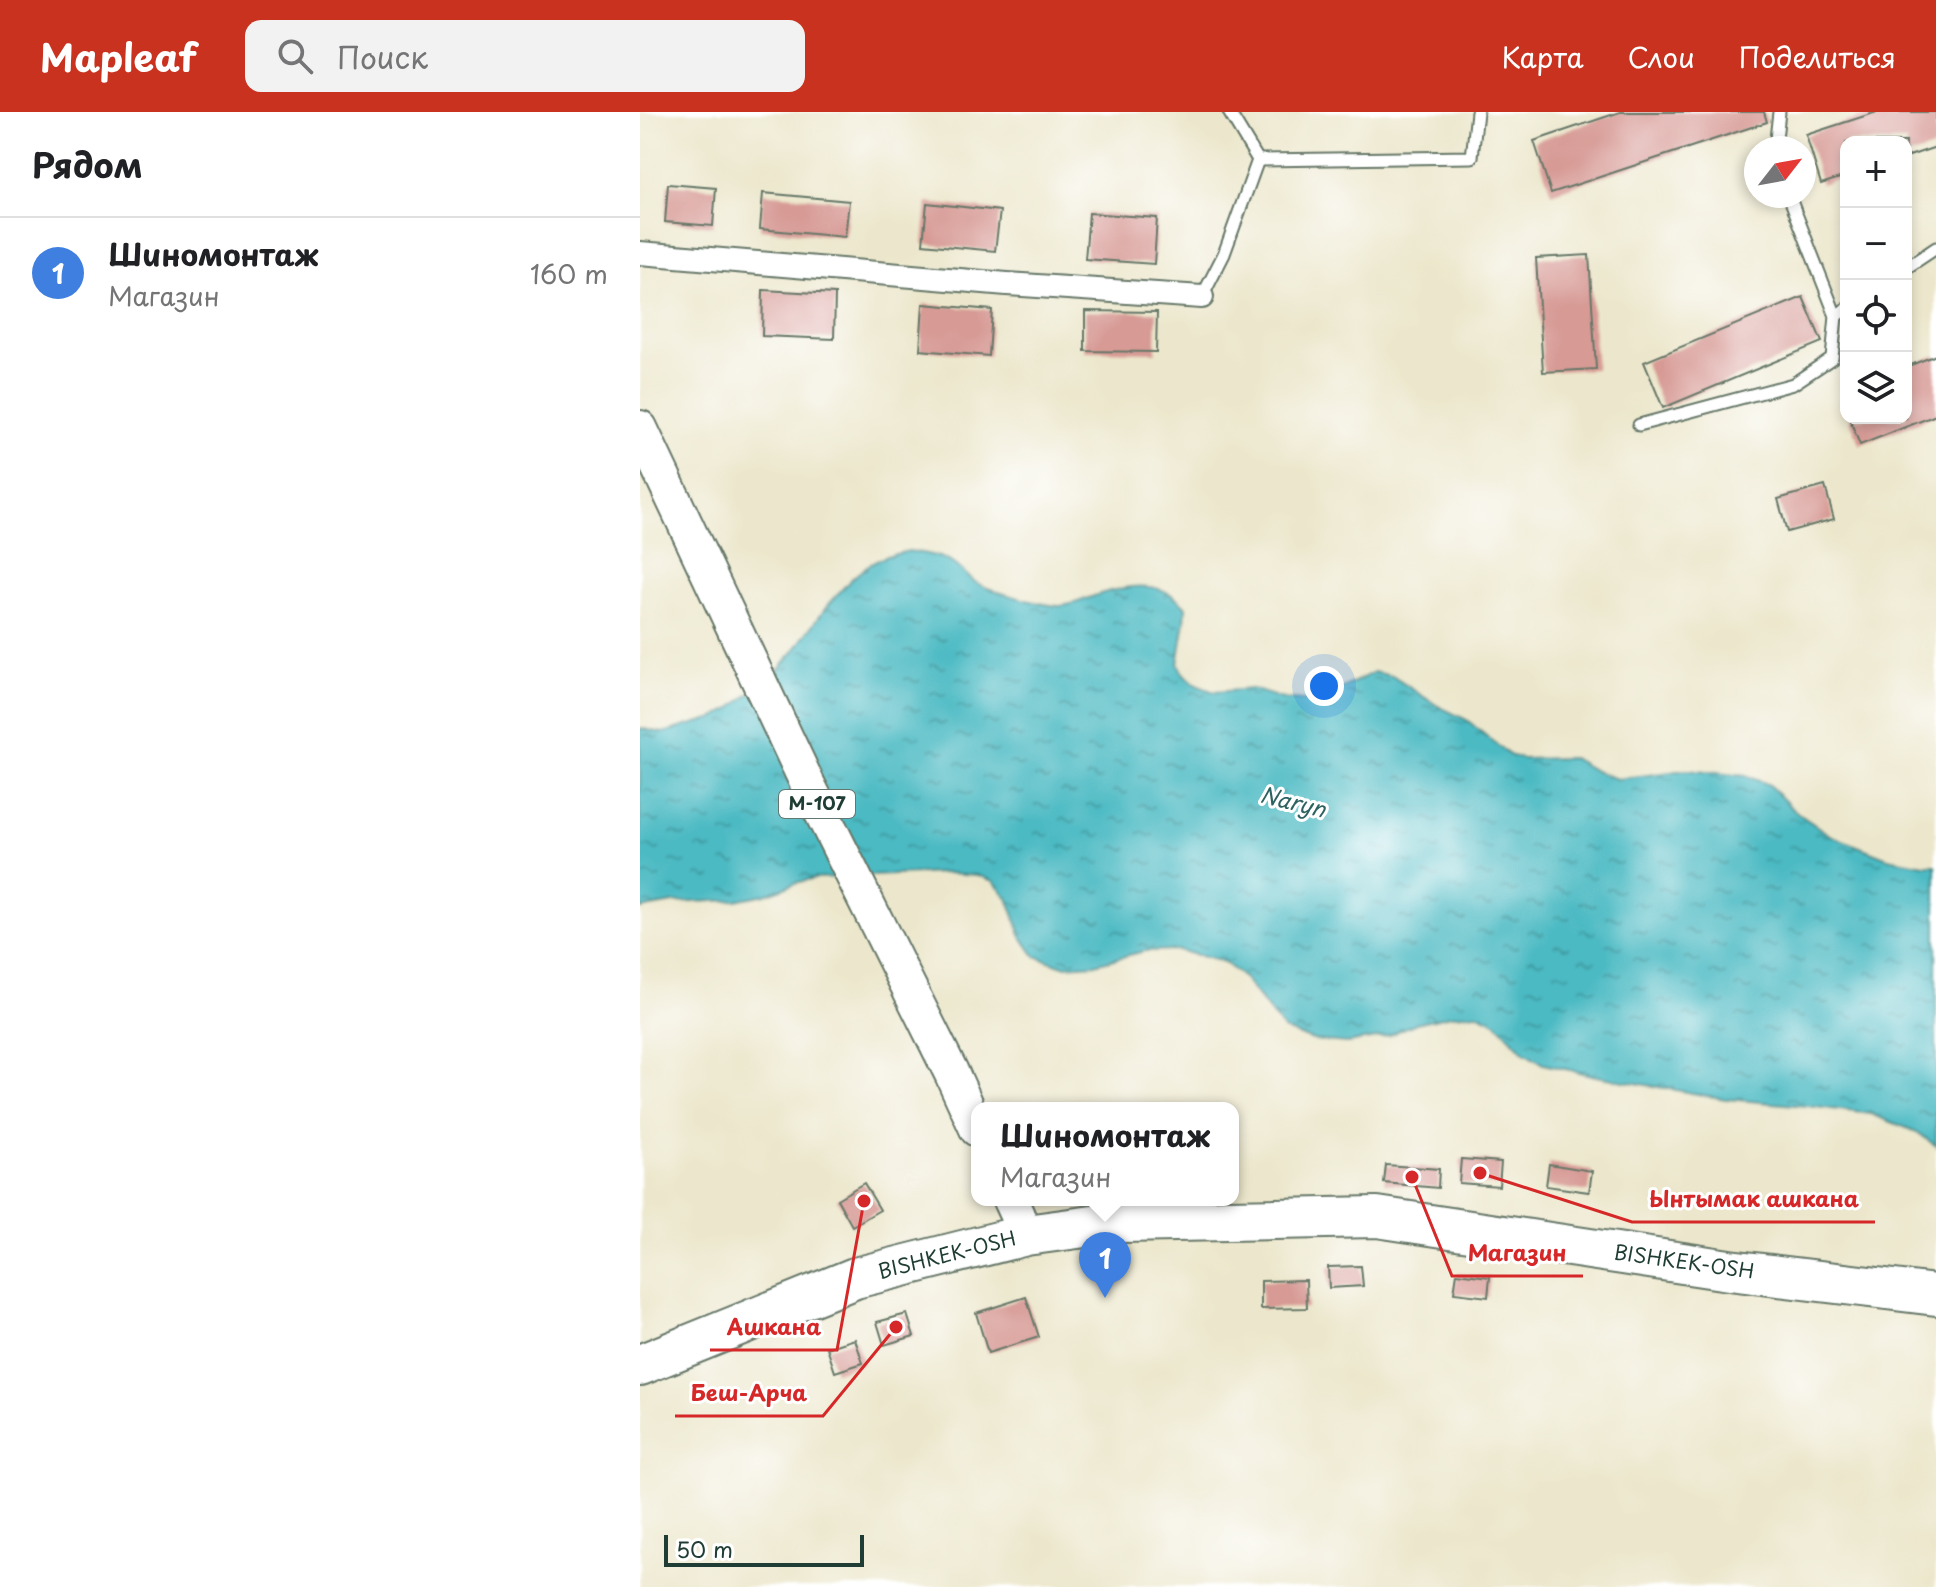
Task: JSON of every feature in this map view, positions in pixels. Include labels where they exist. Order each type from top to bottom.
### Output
[{"type":"highway","name":"BISHKEK-OSH","points":[[640,1365],[855,1278],[1018,1217],[1122,1222],[1377,1217],[1729,1270],[1936,1295]]},
{"type":"main road","name":"М-107","points":[[640,428],[808,785],[971,1116]]},
{"type":"street","points":[[640,253],[1202,297]]},
{"type":"lane","points":[[1229,112],[1258,160]]},
{"type":"lane","points":[[1258,160],[1472,157],[1477,112]]},
{"type":"lane","points":[[1776,136],[1779,112]]},
{"type":"lane","points":[[1202,297],[1224,254],[1258,160]]},
{"type":"lane","points":[[1794,208],[1840,311]]},
{"type":"lane","points":[[1912,264],[1936,248]]},
{"type":"lane","points":[[1639,425],[1793,384],[1832,358],[1840,318]]},
{"type":"water","name":"Naryn","points":[[909,551],[945,559],[975,582],[992,589],[1051,605],[1069,605],[1135,587],[1157,588],[1167,592],[1186,607],[1178,664],[1184,675],[1196,685],[1214,692],[1252,689],[1283,699],[1303,701],[1343,688],[1374,672],[1392,676],[1438,706],[1467,720],[1509,755],[1521,759],[1572,758],[1617,779],[1686,770],[1746,776],[1768,784],[1796,812],[1830,835],[1888,858],[1936,865],[1936,1146],[1917,1132],[1871,1114],[1726,1099],[1543,1064],[1524,1053],[1496,1022],[1477,1013],[1416,1023],[1387,1036],[1347,1043],[1313,1040],[1284,1030],[1243,978],[1223,962],[1176,950],[1144,951],[1095,964],[1063,966],[1035,956],[1022,937],[1008,898],[994,881],[977,875],[949,873],[815,878],[735,900],[673,903],[640,909],[640,728],[663,733],[730,710],[773,675],[851,579],[886,556]]},
{"type":"building","points":[[1620,112],[1764,112],[1767,122],[1551,193],[1534,141]]},
{"type":"building","points":[[1877,112],[1936,112],[1936,147],[1912,155],[1912,136],[1840,136],[1840,178],[1821,184],[1816,168],[1816,136],[1806,135]]},
{"type":"building","points":[[668,184],[716,188],[713,226],[665,222]]},
{"type":"building","points":[[763,193],[849,201],[845,237],[760,229]]},
{"type":"building","points":[[927,203],[1000,211],[995,251],[923,244]]},
{"type":"building","points":[[1089,213],[1157,218],[1154,264],[1085,259]]},
{"type":"building","points":[[1589,255],[1596,369],[1543,372],[1536,258]]},
{"type":"building","points":[[763,290],[835,294],[834,339],[762,336]]},
{"type":"building","points":[[1803,297],[1822,342],[1663,408],[1644,362]]},
{"type":"building","points":[[923,304],[992,310],[989,356],[920,350]]},
{"type":"building","points":[[1085,311],[1157,312],[1156,352],[1085,351]]},
{"type":"building","points":[[1936,355],[1936,415],[1860,445],[1851,424],[1912,424],[1912,365]]},
{"type":"building","points":[[1825,486],[1834,519],[1787,532],[1778,499]]},
{"type":"building","points":[[1461,1159],[1501,1162],[1499,1186],[1459,1183]]},
{"type":"building","points":[[1549,1164],[1592,1171],[1589,1192],[1546,1186]]},
{"type":"building","points":[[1386,1165],[1439,1169],[1438,1188],[1384,1183]]},
{"type":"building","points":[[864,1183],[880,1210],[852,1226],[837,1199]]},
{"type":"building","points":[[1361,1266],[1363,1286],[1329,1288],[1328,1267]]},
{"type":"building","points":[[1457,1273],[1490,1277],[1488,1297],[1454,1293]]},
{"type":"building","points":[[1306,1280],[1307,1308],[1261,1309],[1261,1281]]},
{"type":"building","points":[[1026,1297],[1039,1337],[988,1353],[976,1313]]},
{"type":"building","points":[[907,1314],[914,1336],[884,1345],[877,1322]]},
{"type":"building","points":[[855,1339],[863,1363],[835,1372],[827,1348]]},
{"type":"place","name":"Ынтымак ашкана","points":[[1480,1173]]},
{"type":"place","name":"Магазин","points":[[1412,1177]]},
{"type":"place","name":"Ашкана","points":[[864,1201]]},
{"type":"place","name":"Шиномонтаж","points":[[1105,1298]]},
{"type":"place","name":"Беш-Арча","points":[[896,1327]]}]
